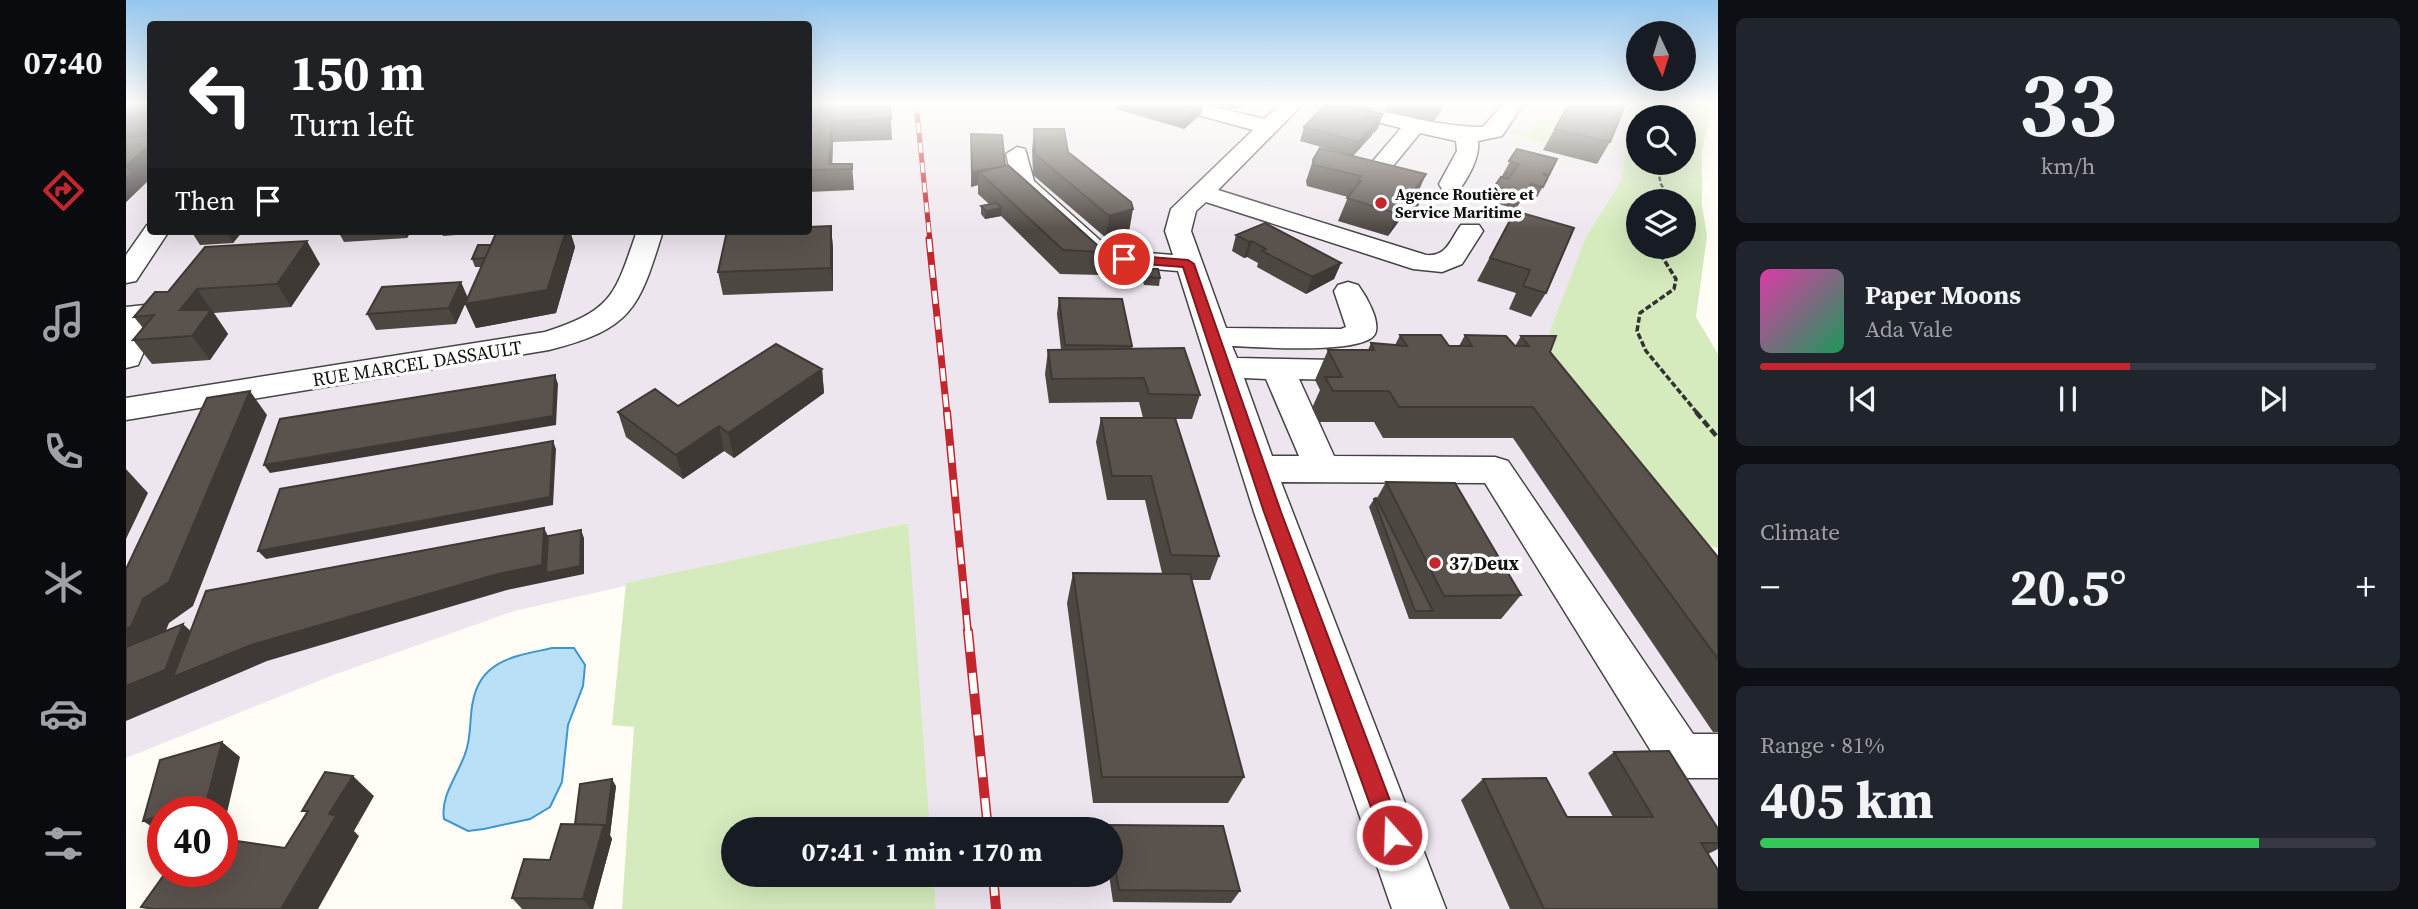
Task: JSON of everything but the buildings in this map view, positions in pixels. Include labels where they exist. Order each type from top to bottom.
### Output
[{"type":"street","points":[[1249,145],[1184,209],[1178,231],[1259,469],[1419,909]]},
{"type":"street","points":[[1385,161],[1398,145]]},
{"type":"street","points":[[1451,184],[1468,151],[1467,145]]},
{"type":"street","points":[[1017,154],[1023,183],[1103,258],[1188,264]]},
{"type":"street","points":[[1200,192],[1432,265],[1451,262],[1470,231]]},
{"type":"street","points":[[126,235],[147,233]]},
{"type":"street","points":[[126,275],[153,235]]},
{"type":"street","name":"RUE MARCEL DASSAULT","points":[[126,409],[550,341],[594,322],[619,306],[628,294],[649,235]]},
{"type":"street","points":[[1219,353],[1344,338],[1361,332],[1361,320],[1348,291]]},
{"type":"street","points":[[126,316],[145,314],[127,358]]},
{"type":"street","points":[[1219,353],[1278,369],[1338,370]]},
{"type":"street","points":[[1278,369],[1322,469]]},
{"type":"street","points":[[1259,469],[1496,470],[1681,756],[1718,756]]},
{"type":"path","points":[[1664,259],[1676,279],[1674,289],[1640,313],[1637,331],[1646,351],[1718,438]]},
{"type":"shaded area","points":[[126,145],[147,145],[147,235],[812,235],[812,145],[1626,145],[1621,180],[1586,237],[1718,629],[1718,909],[936,909],[935,887],[1123,887],[1123,817],[929,817],[907,523],[514,611],[336,674],[126,758]]},
{"type":"green space","points":[[1696,145],[1703,145],[1702,206],[1707,236],[1696,317],[1718,354],[1718,548],[1640,528],[1530,383],[1586,237],[1621,180],[1626,150],[1626,175],[1696,175]]},
{"type":"green space","points":[[908,523],[929,817],[721,817],[721,887],[935,887],[936,909],[622,909],[634,727],[612,725],[626,583]]},
{"type":"water","points":[[552,648],[574,648],[585,665],[583,686],[568,725],[562,782],[550,807],[530,819],[468,831],[444,819],[443,810],[450,786],[467,748],[477,687],[492,668],[502,662]]},
{"type":"railway","points":[[920,145],[930,241]]},
{"type":"railway","points":[[929,239],[947,414]]},
{"type":"railway","points":[[947,412],[968,633]]},
{"type":"railway","points":[[968,631],[987,817]]},
{"type":"railway","points":[[994,887],[996,909]]},
{"type":"place","name":"Agence Routière et Service Maritime","points":[[1381,203]]},
{"type":"place","name":"37 Deux","points":[[1435,563]]},
{"type":"route","points":[[1124,259],[1188,264],[1273,512],[1392,835]]}]
